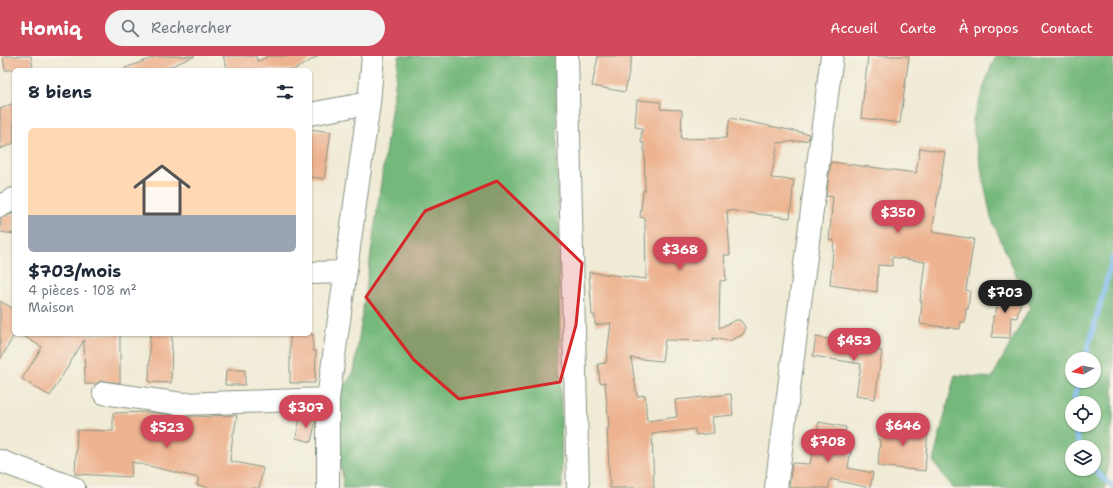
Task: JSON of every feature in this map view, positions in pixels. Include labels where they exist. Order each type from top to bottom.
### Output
[{"type":"street","points":[[328,488],[328,399],[369,103],[373,56]]},
{"type":"street","points":[[567,56],[578,488]]},
{"type":"street","points":[[776,488],[832,56]]},
{"type":"street","points":[[312,114],[369,103]]},
{"type":"street","points":[[0,206],[12,200]]},
{"type":"street","points":[[312,273],[345,272]]},
{"type":"street","points":[[104,393],[182,404],[328,399]]},
{"type":"street","points":[[0,461],[69,487]]},
{"type":"highlighted area","points":[[497,181],[582,263],[576,325],[560,382],[459,399],[414,360],[366,297],[425,211]]},
{"type":"green space","points":[[399,56],[556,56],[562,488],[342,488],[343,479],[333,419],[334,400],[354,372]]},
{"type":"green space","points":[[996,56],[1113,56],[1113,419],[1105,488],[953,488],[933,461],[955,375],[992,378],[1030,307],[991,218],[972,122]]},
{"type":"building","points":[[3,56],[31,56],[33,68],[12,68],[12,70],[5,70]]},
{"type":"building","points":[[158,56],[195,56],[167,68],[125,68]]},
{"type":"building","points":[[223,56],[256,56],[257,61],[266,58],[266,56],[318,56],[297,68],[227,68]]},
{"type":"building","points":[[598,56],[632,56],[625,92],[592,86]]},
{"type":"building","points":[[868,56],[909,56],[900,123],[861,118]]},
{"type":"building","points":[[637,100],[661,102],[660,109],[682,110],[681,139],[726,138],[730,118],[809,134],[808,140],[778,143],[771,178],[794,180],[790,218],[727,210],[730,255],[724,255],[726,280],[720,281],[719,328],[736,320],[740,320],[745,327],[745,331],[742,335],[729,341],[713,338],[713,341],[665,340],[662,361],[631,358],[637,396],[645,395],[647,421],[677,417],[675,400],[731,394],[733,415],[712,417],[714,433],[696,435],[695,429],[652,434],[654,488],[610,488],[607,428],[609,428],[605,382],[600,383],[598,364],[606,363],[611,323],[595,325],[595,315],[592,315],[589,272],[646,279],[645,218],[640,217],[643,190],[645,191],[644,143],[641,143],[642,128],[635,127]]},
{"type":"building","points":[[12,104],[12,144],[0,149],[0,109]]},
{"type":"building","points":[[312,129],[331,132],[324,179],[312,177]]},
{"type":"building","points":[[920,148],[945,152],[932,232],[974,239],[966,290],[970,291],[968,309],[966,309],[965,322],[961,322],[960,329],[920,324],[922,302],[920,301],[925,262],[892,257],[892,266],[878,265],[877,292],[830,285],[834,240],[829,240],[833,197],[826,196],[831,162],[916,173]]},
{"type":"building","points":[[12,214],[12,234],[0,232],[1,218]]},
{"type":"building","points":[[1000,291],[1022,296],[1017,318],[1011,317],[1010,338],[992,337],[993,316],[995,316]]},
{"type":"building","points":[[0,301],[12,308],[12,336],[13,336],[0,360]]},
{"type":"building","points":[[313,334],[313,351],[316,351],[315,383],[290,383],[290,336],[312,336]]},
{"type":"building","points":[[23,336],[120,336],[120,383],[100,381],[96,384],[85,384],[84,340],[50,396],[22,379],[42,347]]},
{"type":"building","points":[[150,336],[172,336],[171,383],[149,382]]},
{"type":"building","points":[[816,337],[851,343],[851,347],[882,351],[875,399],[856,396],[861,364],[813,356]]},
{"type":"building","points":[[226,370],[245,370],[245,385],[225,385]]},
{"type":"building","points":[[149,412],[180,416],[210,417],[237,415],[233,433],[230,461],[263,468],[259,488],[211,488],[197,485],[199,478],[132,462],[131,477],[75,474],[77,430],[113,431],[113,413]]},
{"type":"building","points":[[300,417],[316,420],[311,442],[296,438]]},
{"type":"building","points":[[819,422],[846,427],[842,448],[851,449],[848,468],[873,473],[870,488],[830,479],[829,488],[789,488],[792,463],[810,464]]},
{"type":"building","points":[[879,424],[928,429],[925,471],[878,466],[880,440],[878,440]]},
{"type":"waterway","points":[[1087,352],[1113,257]]},
{"type":"waterway","points":[[1075,396],[1077,388]]},
{"type":"waterway","points":[[1075,432],[1078,440]]},
{"type":"waterway","points":[[1101,476],[1113,487]]}]
